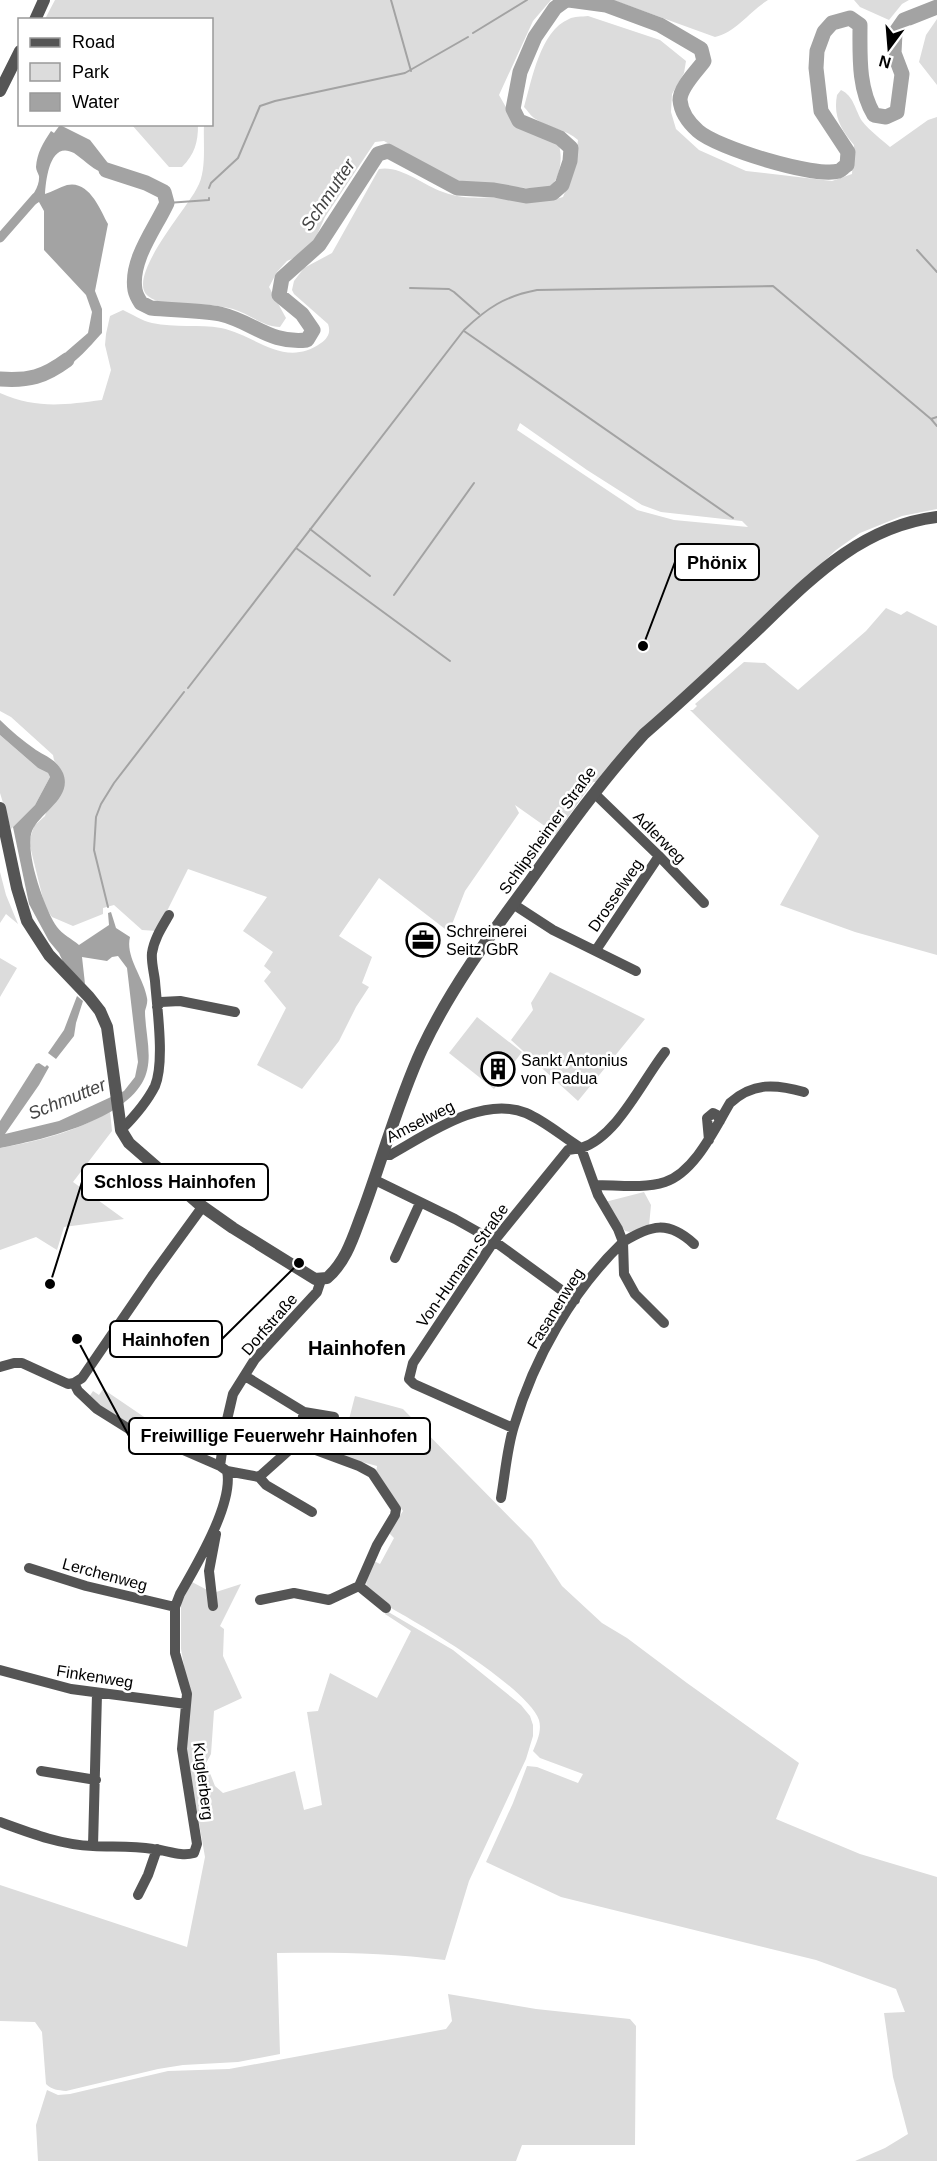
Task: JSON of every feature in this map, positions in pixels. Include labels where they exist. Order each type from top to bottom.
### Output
[{"type":"street","points":[[36,18],[44,0]]},
{"type":"street","points":[[0,91],[18,55]]},
{"type":"street","name":"Schlipsheimer Straße","points":[[321,1280],[334,1272],[342,1261],[375,1180],[408,1081],[422,1048],[452,994],[513,904],[594,793],[644,734],[824,567],[860,542],[921,519],[937,517]]},
{"type":"street","name":"Adlerweg","points":[[594,793],[704,903]]},
{"type":"street","points":[[0,808],[17,888],[27,921],[49,956],[100,1011],[107,1028],[121,1126],[129,1143],[203,1206],[296,1268],[321,1280]]},
{"type":"street","name":"Drosselweg","points":[[596,950],[659,856]]},
{"type":"street","name":"Drosselweg","points":[[513,904],[553,930],[636,972]]},
{"type":"street","points":[[121,1126],[132,1119],[154,1088],[158,1076],[157,1007],[152,954],[157,938],[169,915]]},
{"type":"street","points":[[157,1007],[161,1002],[180,1001],[235,1012]]},
{"type":"street","points":[[664,1323],[635,1294],[624,1274],[622,1242],[618,1229],[600,1198],[581,1148],[609,1130],[665,1052]]},
{"type":"street","points":[[595,1185],[638,1186],[667,1181],[677,1176],[695,1160],[730,1103],[737,1096],[757,1086],[768,1085],[804,1092]]},
{"type":"street","name":"Amselweg","points":[[384,1155],[390,1155],[457,1118],[501,1109],[528,1114],[581,1148]]},
{"type":"street","name":"Von-Humann-Straße","points":[[513,1428],[414,1384],[409,1379],[413,1363],[494,1241],[568,1150],[581,1148]]},
{"type":"street","points":[[375,1180],[494,1241],[574,1300]]},
{"type":"street","points":[[395,1258],[420,1203]]},
{"type":"street","points":[[0,1367],[22,1363],[62,1381],[74,1383],[82,1378],[203,1206]]},
{"type":"street","points":[[622,1242],[649,1229],[671,1228],[681,1232],[694,1244]]},
{"type":"street","name":"Fasanenweg","points":[[501,1498],[513,1428],[533,1372],[574,1300],[600,1265],[622,1242]]},
{"type":"street","name":"Dorfstraße","points":[[224,1468],[226,1424],[233,1394],[255,1359],[317,1292],[321,1280]]},
{"type":"street","points":[[245,1376],[304,1412],[333,1418]]},
{"type":"street","points":[[74,1383],[78,1391],[97,1409],[137,1434],[174,1446],[224,1468],[259,1477],[266,1485],[312,1512]]},
{"type":"street","points":[[259,1477],[297,1443],[304,1412]]},
{"type":"street","points":[[260,1600],[294,1593],[329,1600],[359,1586],[377,1545],[395,1515],[396,1509],[372,1473],[297,1443]]},
{"type":"street","name":"Kuglerberg","points":[[0,1821],[64,1843],[93,1846],[122,1845],[185,1855],[194,1853],[197,1844],[182,1749],[187,1694],[175,1653],[175,1606],[218,1522],[229,1479],[224,1468]]},
{"type":"street","points":[[213,1606],[209,1571],[218,1522]]},
{"type":"street","name":"Lerchenweg","points":[[29,1568],[86,1586],[175,1606]]},
{"type":"street","points":[[359,1586],[386,1608]]},
{"type":"street","name":"Finkenweg","points":[[0,1670],[97,1694],[186,1704]]},
{"type":"street","points":[[93,1846],[97,1694]]},
{"type":"street","points":[[41,1771],[96,1780]]},
{"type":"street","points":[[138,1895],[157,1849]]},
{"type":"green space","points":[[55,0],[551,0],[533,21],[499,95],[515,123],[559,145],[561,157],[558,175],[548,190],[458,182],[384,141],[375,142],[325,217],[312,246],[301,255],[287,261],[277,272],[269,287],[286,318],[280,327],[268,325],[228,308],[203,304],[170,304],[155,300],[148,296],[143,287],[145,274],[161,242],[197,188],[204,157],[204,126],[213,126],[213,18],[46,18]]},
{"type":"green space","points":[[613,0],[768,0],[730,31],[715,37]]},
{"type":"green space","points":[[854,0],[909,0],[902,4],[889,20],[860,7]]},
{"type":"green space","points":[[588,16],[660,40],[686,61],[684,73],[672,94],[671,112],[676,129],[699,150],[746,171],[832,181],[852,174],[854,145],[842,128],[836,110],[837,95],[841,90],[852,100],[865,125],[890,147],[928,120],[937,117],[937,509],[902,516],[860,533],[836,550],[683,693],[596,782],[593,782],[556,834],[515,805],[519,813],[465,891],[449,932],[379,878],[339,936],[372,957],[362,983],[369,987],[339,1041],[302,1089],[257,1065],[286,1008],[264,981],[271,972],[264,966],[273,952],[243,931],[267,897],[188,869],[157,931],[142,930],[114,905],[103,908],[103,914],[73,926],[52,917],[45,907],[29,842],[34,826],[45,816],[60,768],[53,755],[11,717],[0,711],[0,393],[38,404],[102,400],[111,370],[105,345],[110,316],[123,310],[152,323],[221,328],[282,352],[295,353],[308,350],[321,343],[328,335],[328,324],[294,294],[292,290],[294,281],[304,268],[332,253],[379,169],[395,170],[452,195],[543,201],[563,197],[574,170],[578,140],[568,133],[539,121],[524,107],[534,70],[551,34],[569,19]],"holes":[[[520,423],[642,505],[661,512],[742,521],[748,527],[674,520],[637,510],[517,430]]]},
{"type":"green space","points":[[937,19],[937,85],[919,62],[926,35]]},
{"type":"green space","points":[[133,126],[198,126],[195,148],[190,157],[182,167],[169,167]]},
{"type":"green space","points":[[886,608],[901,615],[907,611],[937,626],[937,955],[855,932],[780,905],[819,836],[690,710],[693,710],[697,706],[695,704],[744,662],[765,663],[798,690],[866,631]]},
{"type":"green space","points":[[0,735],[50,777],[35,805],[11,829],[0,793]]},
{"type":"green space","points":[[0,872],[6,895],[18,924],[6,914],[0,923]]},
{"type":"green space","points":[[0,958],[17,968],[0,997]]},
{"type":"green space","points":[[550,972],[645,1019],[578,1101],[511,1040],[533,1010],[531,1003]]},
{"type":"green space","points":[[477,1017],[522,1052],[494,1089],[449,1053]]},
{"type":"green space","points":[[110,1111],[112,1131],[73,1182],[124,1219],[64,1227],[57,1250],[36,1237],[0,1250],[0,1148],[57,1135],[84,1125]]},
{"type":"green space","points":[[644,1192],[651,1205],[649,1226],[630,1232],[625,1231],[605,1202]]},
{"type":"green space","points":[[103,1389],[156,1425],[153,1429],[158,1433],[163,1430],[159,1435],[150,1435],[141,1433],[122,1422],[89,1397],[93,1391],[99,1395]]},
{"type":"green space","points":[[355,1396],[403,1409],[532,1540],[562,1586],[602,1623],[627,1638],[799,1763],[776,1819],[860,1854],[937,1877],[937,2161],[855,2161],[885,2148],[908,2134],[893,2077],[884,2013],[905,2012],[896,1989],[816,1960],[561,1897],[486,1862],[527,1766],[537,1767],[578,1783],[583,1774],[540,1758],[533,1751],[539,1732],[539,1720],[532,1708],[501,1679],[441,1638],[380,1601],[370,1592],[366,1584],[367,1578],[374,1561],[380,1564],[394,1538],[389,1533],[403,1511],[376,1473],[377,1466],[340,1456],[313,1441],[313,1438],[322,1436],[323,1424],[347,1427]]},
{"type":"green space","points":[[192,1582],[213,1593],[241,1584],[220,1626],[224,1629],[223,1656],[242,1698],[214,1711],[211,1754],[206,1763],[215,1786],[223,1793],[295,1771],[304,1810],[322,1805],[307,1712],[318,1711],[330,1673],[377,1698],[411,1631],[385,1614],[385,1610],[453,1650],[521,1705],[530,1716],[533,1736],[526,1759],[469,1881],[445,1960],[361,1954],[277,1953],[280,2054],[238,2062],[183,2065],[66,2091],[55,2089],[46,2084],[42,2032],[35,2022],[0,2021],[0,1885],[187,1947],[205,1857],[186,1749],[190,1701],[181,1649],[181,1603]]},
{"type":"green space","points":[[448,1994],[536,2009],[630,2019],[636,2026],[635,2145],[522,2145],[516,2161],[38,2161],[36,2125],[47,2090],[58,2095],[70,2094],[168,2071],[229,2069],[446,2029],[452,2021]]},
{"type":"water","points":[[59,126],[62,126],[90,140],[111,167],[125,177],[101,172],[66,150],[55,156],[48,171],[45,194],[67,185],[82,187],[93,197],[108,224],[95,291],[102,309],[102,333],[73,363],[59,371],[52,372],[66,352],[88,333],[92,312],[86,295],[44,250],[44,211],[39,202],[31,207],[27,204],[38,183],[39,176],[36,167],[41,148],[51,131],[54,133]]},
{"type":"water","points":[[0,720],[26,743],[55,762],[63,773],[64,790],[32,831],[31,852],[37,880],[57,927],[79,945],[109,925],[108,913],[111,912],[116,928],[130,937],[132,960],[147,1000],[145,1011],[149,1057],[146,1075],[131,1097],[98,1119],[57,1134],[0,1148],[0,1121],[36,1064],[49,1067],[5,1134],[59,1121],[124,1091],[135,1077],[138,1062],[127,968],[118,956],[107,961],[82,957],[85,984],[64,964],[29,904],[13,827],[35,805],[50,777],[0,735]]},
{"type":"water","points":[[77,996],[83,1001],[74,1036],[56,1059],[48,1053],[64,1030]]},
{"type":"waterway","points":[[391,0],[411,71]]},
{"type":"waterway","points":[[473,33],[527,0]]},
{"type":"waterway","name":"Schmutter","points":[[106,170],[146,183],[164,192],[167,203],[136,267],[135,290],[141,303],[151,308],[220,314],[282,339],[307,340],[313,330],[302,314],[279,295],[282,278],[319,245],[378,154],[388,151],[457,188],[494,190],[526,196],[553,193],[562,185],[570,161],[571,148],[560,138],[519,121],[513,109],[520,72],[535,37],[555,8],[566,0]]},
{"type":"waterway","name":"Schmutter","points":[[569,0],[606,5],[660,25],[701,49],[704,61],[686,85],[680,100],[686,117],[698,131],[725,145],[767,160],[827,172],[839,171],[847,165],[848,152],[821,111],[816,68],[817,51],[824,32],[832,23],[850,18],[860,25],[861,72],[865,94],[874,115],[886,117],[897,112],[902,74],[894,53],[895,33],[904,20],[937,7]]},
{"type":"waterway","points":[[209,188],[211,183],[238,158],[260,106],[405,73],[468,37]]},
{"type":"waterway","name":"Schmutter","points":[[0,238],[36,197]]},
{"type":"waterway","points":[[167,203],[209,200],[209,198]]},
{"type":"waterway","points":[[917,250],[937,272]]},
{"type":"waterway","points":[[188,688],[464,330],[489,309],[506,299],[537,290],[773,286],[931,419],[937,417]]},
{"type":"waterway","points":[[410,288],[449,289],[479,314]]},
{"type":"waterway","points":[[464,331],[733,518]]},
{"type":"waterway","name":"Schmutter","points":[[0,379],[36,377],[67,360]]},
{"type":"waterway","points":[[931,419],[937,426]]},
{"type":"waterway","points":[[394,595],[474,483]]},
{"type":"waterway","points":[[310,529],[370,576]]},
{"type":"waterway","points":[[296,548],[450,661]]},
{"type":"waterway","points":[[108,907],[94,850],[96,817],[114,783],[184,692]]},
{"type":"place","name":"Phönix","points":[[643,646]]},
{"type":"place","name":"Schreinerei Seitz GbR","points":[[423,940]]},
{"type":"place","name":"Sankt Antonius von Padua","points":[[498,1069]]},
{"type":"place","name":"Hainhofen","points":[[299,1263]]},
{"type":"place","name":"Schloss Hainhofen","points":[[50,1284]]},
{"type":"place","name":"Freiwillige Feuerwehr Hainhofen","points":[[77,1339]]},
{"type":"district","name":"Hainhofen","points":[[357,1348]]}]
